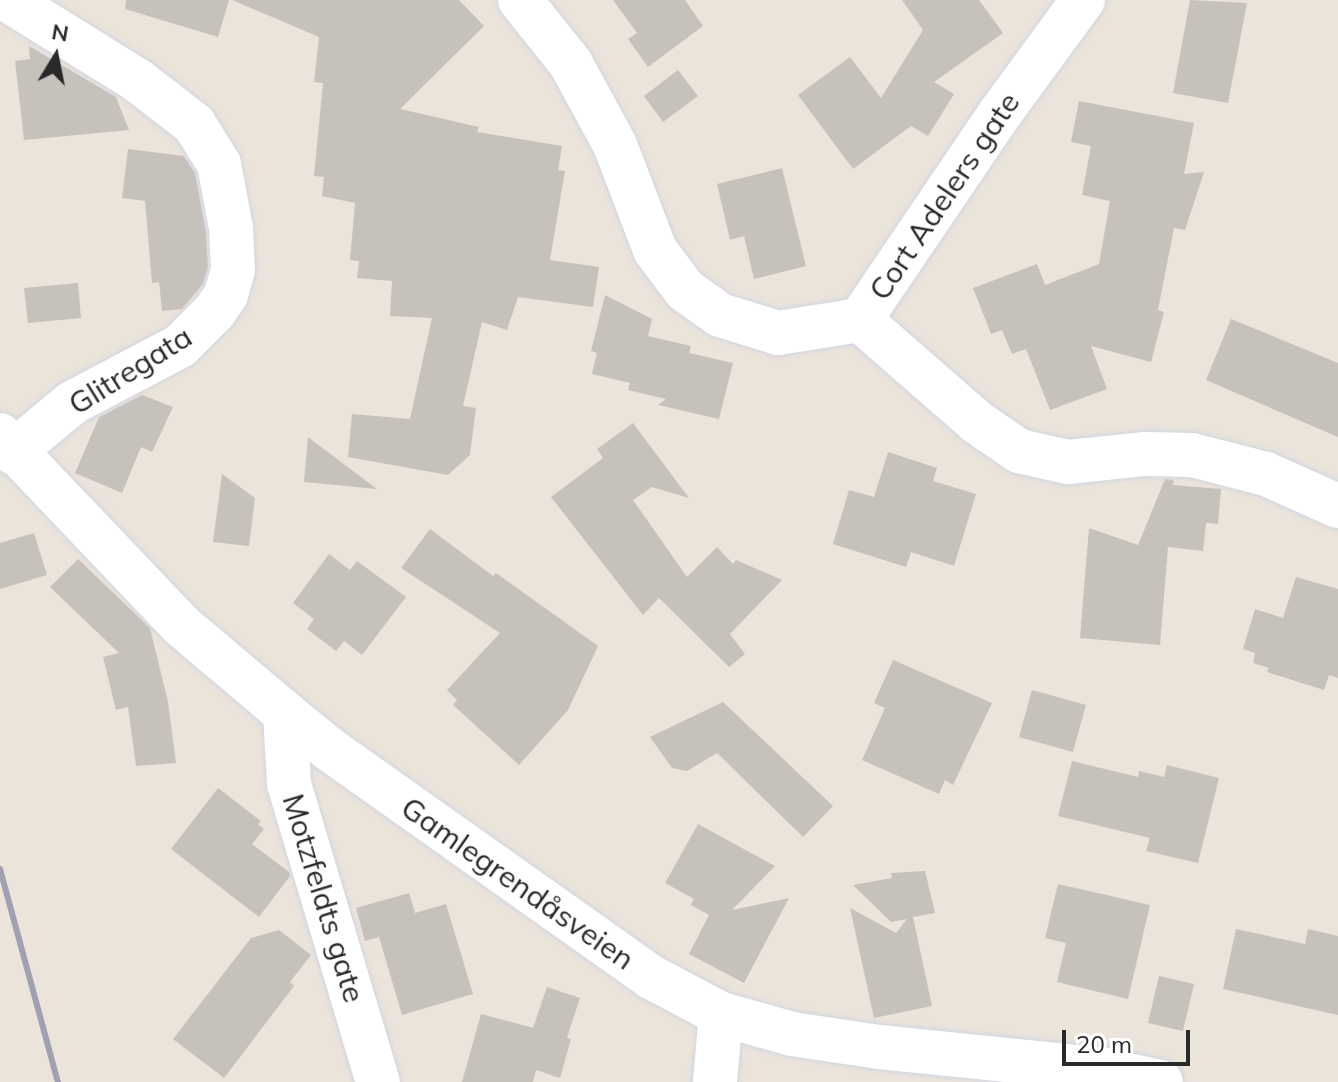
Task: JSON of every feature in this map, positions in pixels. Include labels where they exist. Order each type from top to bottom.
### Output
[{"type":"street","name":"Glitregata","points":[[6,444],[72,403],[180,346],[220,303],[233,270],[231,228],[219,164],[194,124],[137,80],[8,0]]},
{"type":"street","name":"Cort Adelers gate","points":[[520,0],[571,64],[615,145],[655,250],[685,290],[720,315],[778,333],[860,320],[1001,112],[1083,0]]},
{"type":"street","points":[[860,320],[978,423],[1019,451],[1068,462],[1146,454],[1192,455],[1266,474],[1338,506]]},
{"type":"street","name":"Gamlegrendåsveien","points":[[6,444],[182,626],[285,713],[329,749],[651,977],[721,1014],[792,1034],[879,1047],[1105,1070],[1161,1082]]},
{"type":"street","name":"Motzfeldts gate","points":[[285,713],[289,784],[378,1082]]},
{"type":"street","points":[[715,1082],[721,1014]]},
{"type":"building","points":[[126,0],[229,0],[218,37],[125,9]]},
{"type":"building","points":[[232,0],[459,0],[484,26],[400,109],[479,127],[477,132],[562,146],[558,170],[565,171],[550,260],[599,267],[593,307],[518,297],[507,330],[482,322],[463,406],[476,408],[470,455],[448,475],[348,457],[352,414],[410,419],[432,318],[390,316],[392,281],[357,278],[359,261],[350,260],[355,203],[322,196],[324,177],[314,176],[323,83],[314,82],[319,37]]},
{"type":"building","points":[[613,0],[685,0],[703,26],[648,67],[628,39],[637,33]]},
{"type":"building","points":[[902,0],[979,0],[1003,33],[934,82],[954,94],[928,136],[911,126],[853,169],[798,95],[850,57],[881,98],[923,30]]},
{"type":"building","points":[[1190,0],[1247,3],[1228,103],[1173,93]]},
{"type":"building","points":[[29,46],[116,97],[129,130],[24,140],[15,61],[30,59]]},
{"type":"building","points":[[678,70],[698,96],[663,122],[644,96]]},
{"type":"building","points":[[1079,101],[1194,123],[1184,174],[1204,172],[1185,230],[1174,228],[1158,310],[1164,312],[1151,362],[1091,346],[1107,389],[1050,410],[1026,349],[1012,354],[1002,330],[991,334],[973,288],[1037,264],[1045,285],[1099,264],[1110,201],[1082,195],[1091,146],[1071,142]]},
{"type":"building","points":[[128,149],[184,156],[195,173],[206,231],[208,267],[203,284],[182,309],[162,311],[159,282],[152,283],[145,201],[122,198]]},
{"type":"building","points":[[782,168],[806,266],[754,279],[744,236],[730,240],[717,184]]},
{"type":"building","points":[[78,283],[81,318],[28,323],[24,288]]},
{"type":"building","points":[[605,295],[652,319],[648,336],[691,346],[689,353],[733,363],[719,419],[658,405],[666,399],[628,390],[630,383],[592,374],[597,353],[591,351]]},
{"type":"building","points":[[1231,319],[1338,363],[1338,437],[1206,380]]},
{"type":"building","points":[[142,395],[173,407],[152,452],[141,447],[122,493],[75,473],[99,417]]},
{"type":"building","points":[[633,423],[689,498],[652,487],[633,500],[687,577],[717,547],[733,564],[736,560],[782,580],[730,634],[745,654],[729,667],[659,598],[643,615],[551,497],[603,458],[597,449]]},
{"type":"building","points":[[308,437],[377,489],[304,482]]},
{"type":"building","points":[[888,452],[937,468],[933,481],[976,494],[954,566],[911,552],[906,567],[833,544],[849,490],[874,497]]},
{"type":"building","points":[[222,474],[255,498],[249,546],[213,542]]},
{"type":"building","points":[[1165,479],[1174,480],[1173,485],[1221,489],[1218,524],[1206,523],[1203,551],[1168,547],[1160,645],[1080,638],[1089,528],[1138,545]]},
{"type":"building","points":[[430,529],[493,576],[496,573],[598,646],[568,710],[519,765],[453,705],[457,700],[447,690],[500,633],[401,568]]},
{"type":"building","points":[[34,533],[47,575],[0,589],[0,543]]},
{"type":"building","points":[[329,554],[350,570],[357,561],[406,597],[362,655],[344,641],[336,651],[307,629],[314,619],[293,603]]},
{"type":"building","points":[[78,559],[150,628],[168,702],[176,763],[136,766],[128,707],[116,710],[103,657],[119,653],[50,587]]},
{"type":"building","points":[[1296,577],[1338,589],[1338,678],[1329,675],[1324,690],[1267,672],[1269,668],[1253,663],[1255,653],[1243,649],[1255,609],[1283,618]]},
{"type":"building","points":[[893,660],[992,703],[953,785],[945,780],[939,794],[862,760],[885,708],[874,703]]},
{"type":"building","points":[[1032,690],[1086,705],[1073,752],[1019,737]]},
{"type":"building","points":[[723,702],[833,806],[803,837],[717,753],[687,771],[672,768],[650,737]]},
{"type":"building","points":[[1072,761],[1138,777],[1139,771],[1164,777],[1167,765],[1219,778],[1198,863],[1146,851],[1150,838],[1058,816]]},
{"type":"building","points":[[218,788],[261,821],[258,824],[264,829],[252,844],[289,872],[290,876],[259,917],[171,849]]},
{"type":"building","points":[[698,824],[775,866],[732,910],[789,898],[744,983],[689,954],[709,915],[691,905],[694,899],[665,883]]},
{"type":"building","points":[[925,871],[935,913],[913,917],[932,1006],[874,1018],[850,908],[896,933],[907,919],[891,922],[853,885],[892,878],[891,873]]},
{"type":"building","points":[[1058,884],[1150,905],[1128,999],[1057,982],[1066,943],[1045,938]]},
{"type":"building","points":[[409,893],[415,913],[446,904],[473,994],[402,1015],[379,937],[365,941],[356,908]]},
{"type":"building","points":[[1236,929],[1305,944],[1308,929],[1338,936],[1338,1015],[1223,989]]},
{"type":"building","points":[[279,930],[311,955],[290,982],[294,986],[224,1078],[173,1039],[251,938]]},
{"type":"building","points":[[1159,976],[1194,984],[1183,1031],[1148,1023]]},
{"type":"building","points":[[547,987],[580,998],[567,1038],[571,1039],[560,1078],[536,1070],[533,1082],[462,1082],[481,1014],[533,1028]]},
{"type":"railway","points":[[0,869],[58,1082]]}]
